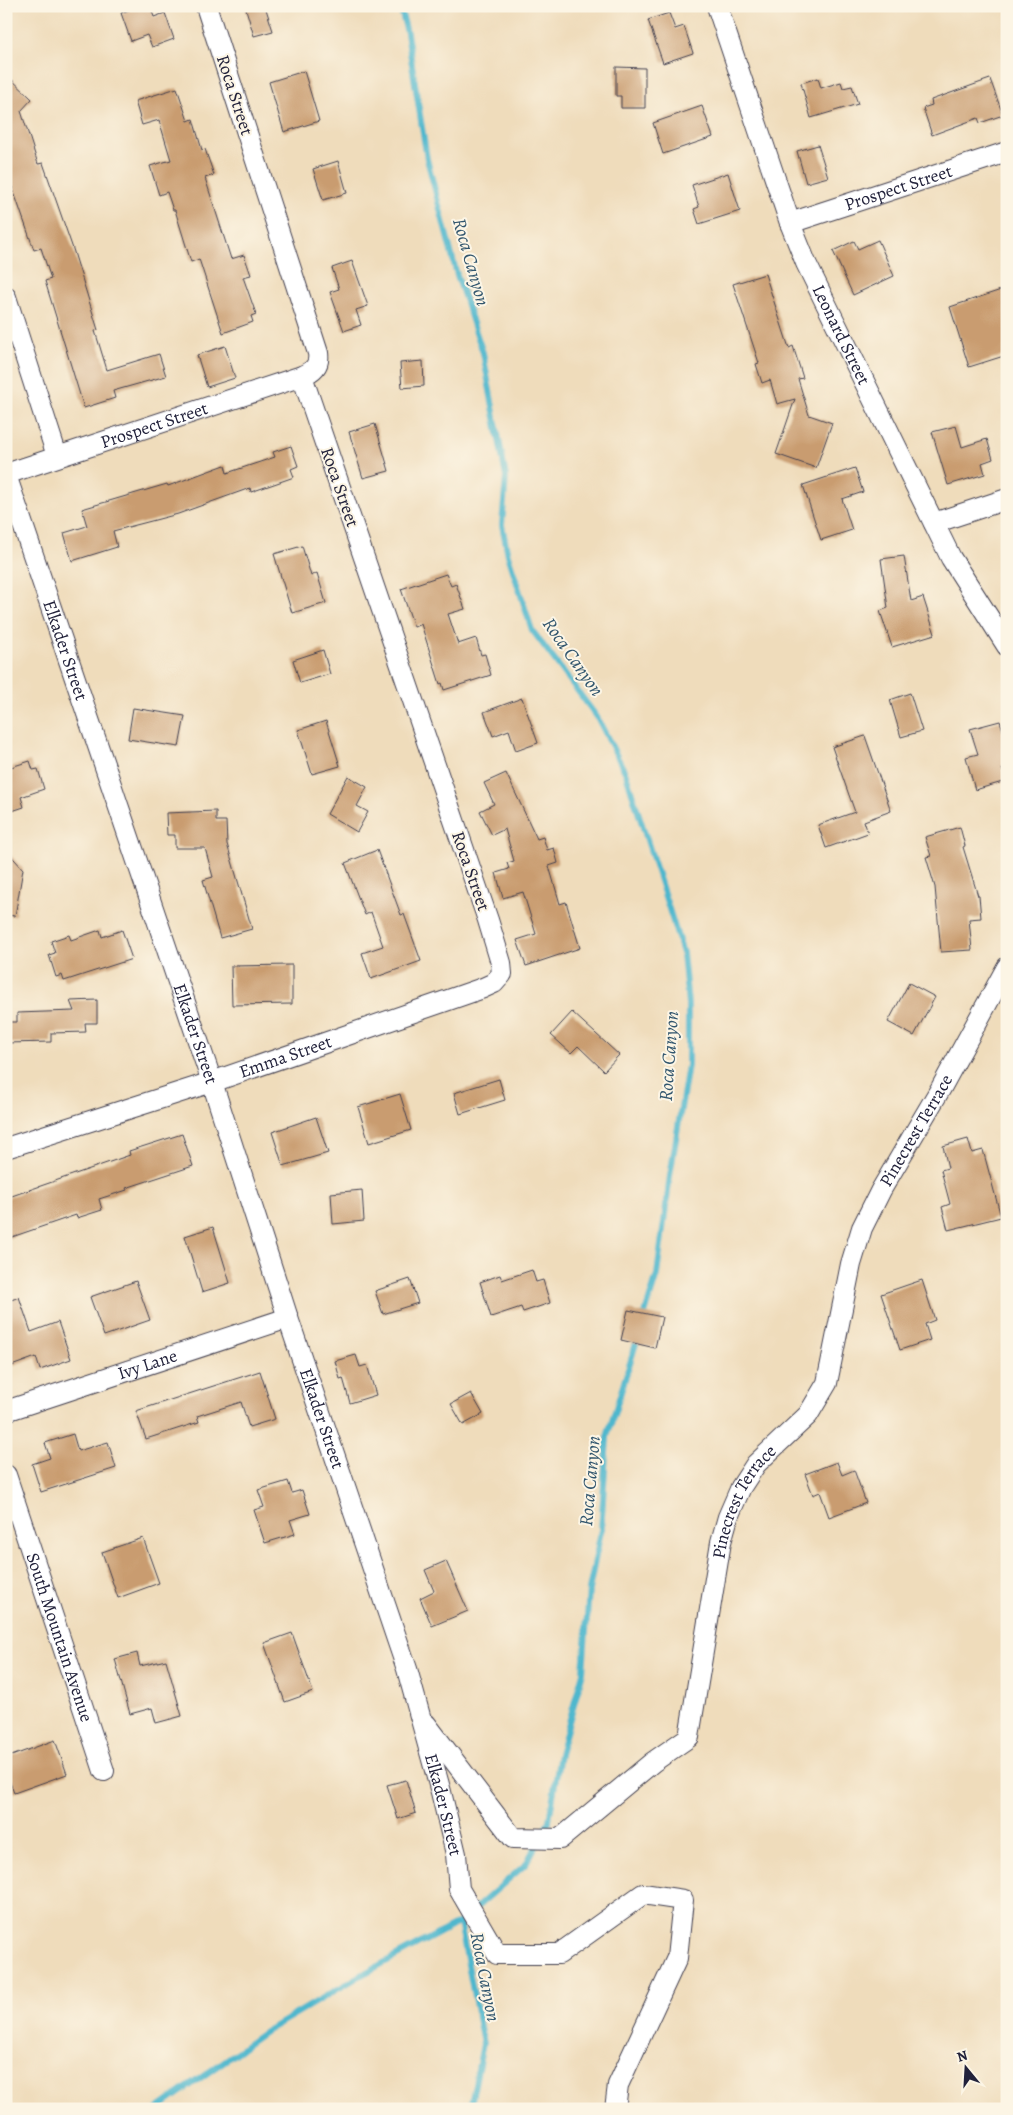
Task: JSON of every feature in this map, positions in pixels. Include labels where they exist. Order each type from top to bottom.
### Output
[{"type":"street","name":"Roca Street","points":[[206,6],[318,353],[319,360],[316,367],[302,376],[488,920],[501,963],[502,974]]},
{"type":"street","name":"Leonard Street","points":[[717,6],[790,223],[806,263],[951,558],[1007,646]]},
{"type":"street","name":"Prospect Street","points":[[790,223],[1007,152]]},
{"type":"street","points":[[6,297],[57,456]]},
{"type":"street","name":"Prospect Street","points":[[6,475],[57,456],[302,376]]},
{"type":"street","name":"Elkader Street","points":[[6,475],[212,1082],[288,1318],[407,1669],[456,1854],[459,1889],[497,1954],[558,1954],[643,1894],[683,1900],[677,1958],[618,2085],[616,2109]]},
{"type":"street","points":[[934,523],[1007,499]]},
{"type":"street","name":"Pinecrest Terrace","points":[[420,1716],[514,1838],[560,1839],[653,1762],[689,1737],[720,1552],[728,1517],[741,1487],[756,1464],[808,1415],[827,1383],[851,1264],[862,1228],[881,1190],[941,1088],[1007,966]]},
{"type":"street","name":"Emma Street","points":[[6,1148],[212,1082],[483,988],[494,983],[502,974]]},
{"type":"street","name":"Ivy Lane","points":[[6,1411],[288,1318]]},
{"type":"street","name":"South Mountain Avenue","points":[[7,1481],[104,1770]]},
{"type":"building","points":[[139,6],[150,6],[154,17],[165,13],[174,39],[152,47],[147,35],[131,41],[121,13]]},
{"type":"building","points":[[245,6],[265,6],[273,31],[254,36]]},
{"type":"building","points":[[669,13],[675,29],[684,26],[693,53],[663,63],[648,20]]},
{"type":"building","points":[[616,67],[645,68],[645,108],[621,108],[621,96],[616,96]]},
{"type":"building","points":[[304,71],[319,121],[284,132],[269,82]]},
{"type":"building","points":[[6,74],[32,99],[21,111],[38,164],[43,163],[73,249],[98,330],[95,331],[107,370],[159,354],[166,376],[113,391],[115,398],[84,408],[45,281],[51,279],[41,248],[34,250],[6,169]]},
{"type":"building","points":[[818,78],[821,88],[841,82],[843,88],[852,86],[858,104],[811,118],[801,83]]},
{"type":"building","points":[[990,79],[1003,115],[980,123],[978,118],[932,135],[923,108],[932,105],[931,100]]},
{"type":"building","points":[[177,88],[188,121],[193,119],[202,150],[205,149],[214,175],[205,178],[231,259],[244,255],[251,275],[243,277],[256,314],[251,316],[253,322],[223,333],[199,259],[191,262],[175,210],[173,210],[167,192],[159,195],[150,166],[171,160],[159,120],[142,125],[135,101]]},
{"type":"building","points":[[702,106],[713,137],[663,154],[653,123]]},
{"type":"building","points":[[818,145],[828,177],[806,183],[797,151]]},
{"type":"building","points":[[338,161],[347,193],[323,200],[313,169]]},
{"type":"building","points":[[728,173],[740,211],[699,224],[694,209],[699,207],[692,185]]},
{"type":"building","points":[[878,240],[894,276],[853,295],[833,251],[854,241],[858,249]]},
{"type":"building","points":[[352,261],[368,306],[356,310],[361,325],[344,331],[330,292],[339,289],[332,268]]},
{"type":"building","points":[[765,274],[789,348],[793,346],[803,378],[798,379],[809,415],[832,423],[816,468],[776,454],[795,399],[777,404],[770,380],[762,383],[756,364],[759,363],[733,284]]},
{"type":"building","points":[[1007,288],[1007,355],[969,367],[950,307]]},
{"type":"building","points":[[225,346],[235,378],[207,387],[197,355]]},
{"type":"building","points":[[423,361],[424,386],[402,388],[400,363]]},
{"type":"building","points":[[375,424],[389,471],[363,478],[349,432]]},
{"type":"building","points":[[956,426],[962,447],[987,439],[993,459],[982,463],[985,474],[948,485],[932,432]]},
{"type":"building","points":[[291,446],[298,466],[291,469],[294,477],[251,492],[250,488],[178,514],[113,531],[117,547],[72,561],[64,533],[87,526],[82,509],[167,484],[168,486],[225,465],[227,473],[275,457],[273,452]]},
{"type":"building","points":[[855,468],[863,492],[842,499],[852,530],[821,540],[803,485]]},
{"type":"building","points":[[302,546],[311,576],[317,573],[326,603],[292,613],[274,554]]},
{"type":"building","points":[[904,556],[911,601],[923,597],[935,634],[892,647],[880,611],[888,608],[881,559]]},
{"type":"building","points":[[446,574],[451,586],[456,584],[465,609],[448,614],[458,644],[476,638],[481,655],[485,654],[491,675],[444,690],[442,683],[440,684],[421,624],[414,627],[401,589]]},
{"type":"building","points":[[323,650],[330,674],[300,683],[293,660]]},
{"type":"building","points":[[910,693],[922,731],[901,737],[890,700]]},
{"type":"building","points":[[522,698],[538,743],[516,751],[509,730],[493,736],[484,712]]},
{"type":"building","points":[[133,708],[185,716],[179,747],[128,739]]},
{"type":"building","points":[[326,721],[340,766],[312,774],[298,730]]},
{"type":"building","points":[[1000,721],[1007,743],[1007,768],[1002,769],[1006,781],[975,790],[966,757],[978,754],[970,729]]},
{"type":"building","points":[[865,736],[891,811],[864,821],[868,833],[826,848],[818,825],[855,812],[832,747]]},
{"type":"building","points":[[30,761],[33,770],[38,769],[44,789],[21,797],[24,807],[6,813],[6,763],[10,762],[11,767]]},
{"type":"building","points":[[506,773],[537,839],[543,837],[547,850],[554,848],[558,863],[549,866],[560,904],[566,902],[580,948],[526,966],[517,940],[536,934],[523,892],[503,898],[496,873],[509,869],[507,863],[514,861],[505,829],[492,835],[480,811],[494,804],[484,783]]},
{"type":"building","points":[[348,776],[367,787],[357,806],[368,812],[357,832],[327,814]]},
{"type":"building","points":[[216,811],[216,821],[226,821],[227,844],[252,929],[220,938],[203,880],[213,877],[205,848],[175,848],[175,835],[167,835],[166,813]]},
{"type":"building","points":[[960,827],[965,846],[963,847],[979,896],[981,918],[969,919],[972,950],[941,952],[935,887],[926,857],[931,856],[925,837]]},
{"type":"building","points":[[6,850],[23,869],[15,916],[6,915]]},
{"type":"building","points":[[377,850],[401,915],[404,914],[421,961],[371,979],[362,953],[383,946],[371,912],[365,915],[345,863]]},
{"type":"building","points":[[100,930],[102,937],[122,930],[132,959],[64,981],[62,975],[56,977],[49,955],[55,953],[51,941],[69,935],[71,940]]},
{"type":"building","points":[[292,965],[292,1004],[232,1005],[231,966]]},
{"type":"building","points":[[909,983],[935,997],[914,1036],[888,1022]]},
{"type":"building","points":[[97,1000],[97,1023],[85,1023],[86,1032],[51,1033],[51,1042],[6,1043],[6,1022],[17,1022],[17,1013],[74,1011],[70,1001]]},
{"type":"building","points":[[572,1012],[619,1055],[604,1071],[578,1046],[571,1053],[551,1035]]},
{"type":"building","points":[[499,1079],[505,1100],[460,1114],[454,1093]]},
{"type":"building","points":[[400,1094],[411,1130],[369,1143],[358,1107]]},
{"type":"building","points":[[316,1117],[328,1153],[283,1166],[272,1132]]},
{"type":"building","points":[[182,1134],[193,1166],[99,1199],[102,1210],[77,1218],[76,1215],[6,1239],[6,1198],[130,1155],[129,1151]]},
{"type":"building","points":[[968,1139],[972,1153],[983,1150],[1001,1217],[948,1230],[942,1207],[950,1204],[941,1170],[948,1168],[943,1146]]},
{"type":"building","points":[[362,1190],[364,1221],[333,1224],[331,1193]]},
{"type":"building","points":[[213,1227],[230,1283],[202,1292],[185,1236]]},
{"type":"building","points":[[532,1270],[536,1282],[543,1280],[550,1303],[523,1312],[521,1307],[491,1317],[480,1282],[500,1275],[502,1280]]},
{"type":"building","points":[[410,1279],[418,1303],[383,1314],[375,1291]]},
{"type":"building","points":[[922,1280],[935,1320],[925,1324],[930,1340],[900,1350],[881,1294]]},
{"type":"building","points":[[136,1281],[150,1320],[104,1336],[90,1297]]},
{"type":"building","points":[[19,1297],[31,1332],[58,1322],[71,1359],[40,1370],[36,1357],[6,1368],[6,1302]]},
{"type":"building","points":[[628,1310],[662,1317],[655,1348],[621,1340]]},
{"type":"building","points":[[356,1355],[360,1367],[367,1365],[376,1395],[350,1403],[343,1378],[340,1379],[335,1361]]},
{"type":"building","points":[[260,1371],[275,1419],[249,1427],[241,1402],[197,1416],[199,1422],[146,1439],[136,1411]]},
{"type":"building","points":[[471,1393],[483,1414],[463,1425],[451,1404]]},
{"type":"building","points":[[73,1434],[78,1451],[108,1442],[116,1468],[41,1492],[32,1464],[50,1458],[45,1443]]},
{"type":"building","points":[[837,1462],[842,1475],[854,1470],[866,1503],[829,1517],[820,1492],[813,1495],[805,1474]]},
{"type":"building","points":[[288,1481],[292,1493],[302,1490],[310,1514],[290,1520],[295,1534],[265,1543],[254,1510],[264,1507],[258,1490]]},
{"type":"building","points":[[143,1538],[159,1583],[118,1598],[102,1552]]},
{"type":"building","points":[[446,1561],[468,1611],[432,1626],[420,1598],[434,1591],[425,1570]]},
{"type":"building","points":[[292,1633],[313,1692],[285,1702],[264,1643]]},
{"type":"building","points":[[137,1653],[140,1666],[166,1660],[182,1716],[156,1723],[152,1708],[130,1714],[115,1659]]},
{"type":"building","points":[[55,1740],[67,1774],[14,1793],[6,1772],[6,1758]]},
{"type":"building","points":[[406,1780],[416,1813],[398,1819],[387,1785]]},
{"type":"waterway","name":"Roca Canyon","points":[[400,6],[407,33],[427,159],[457,275],[483,353],[506,477],[502,525],[508,555],[532,630],[597,717],[626,774],[683,953],[688,1004],[688,1065],[670,1176],[657,1275],[643,1320]]},
{"type":"waterway","name":"Roca Canyon","points":[[470,2109],[483,2044],[460,1922],[526,1864],[549,1821],[560,1754],[583,1672],[589,1590],[601,1531],[607,1437],[638,1337]]},
{"type":"waterway","points":[[157,2109],[265,2032],[365,1973],[460,1922]]}]
